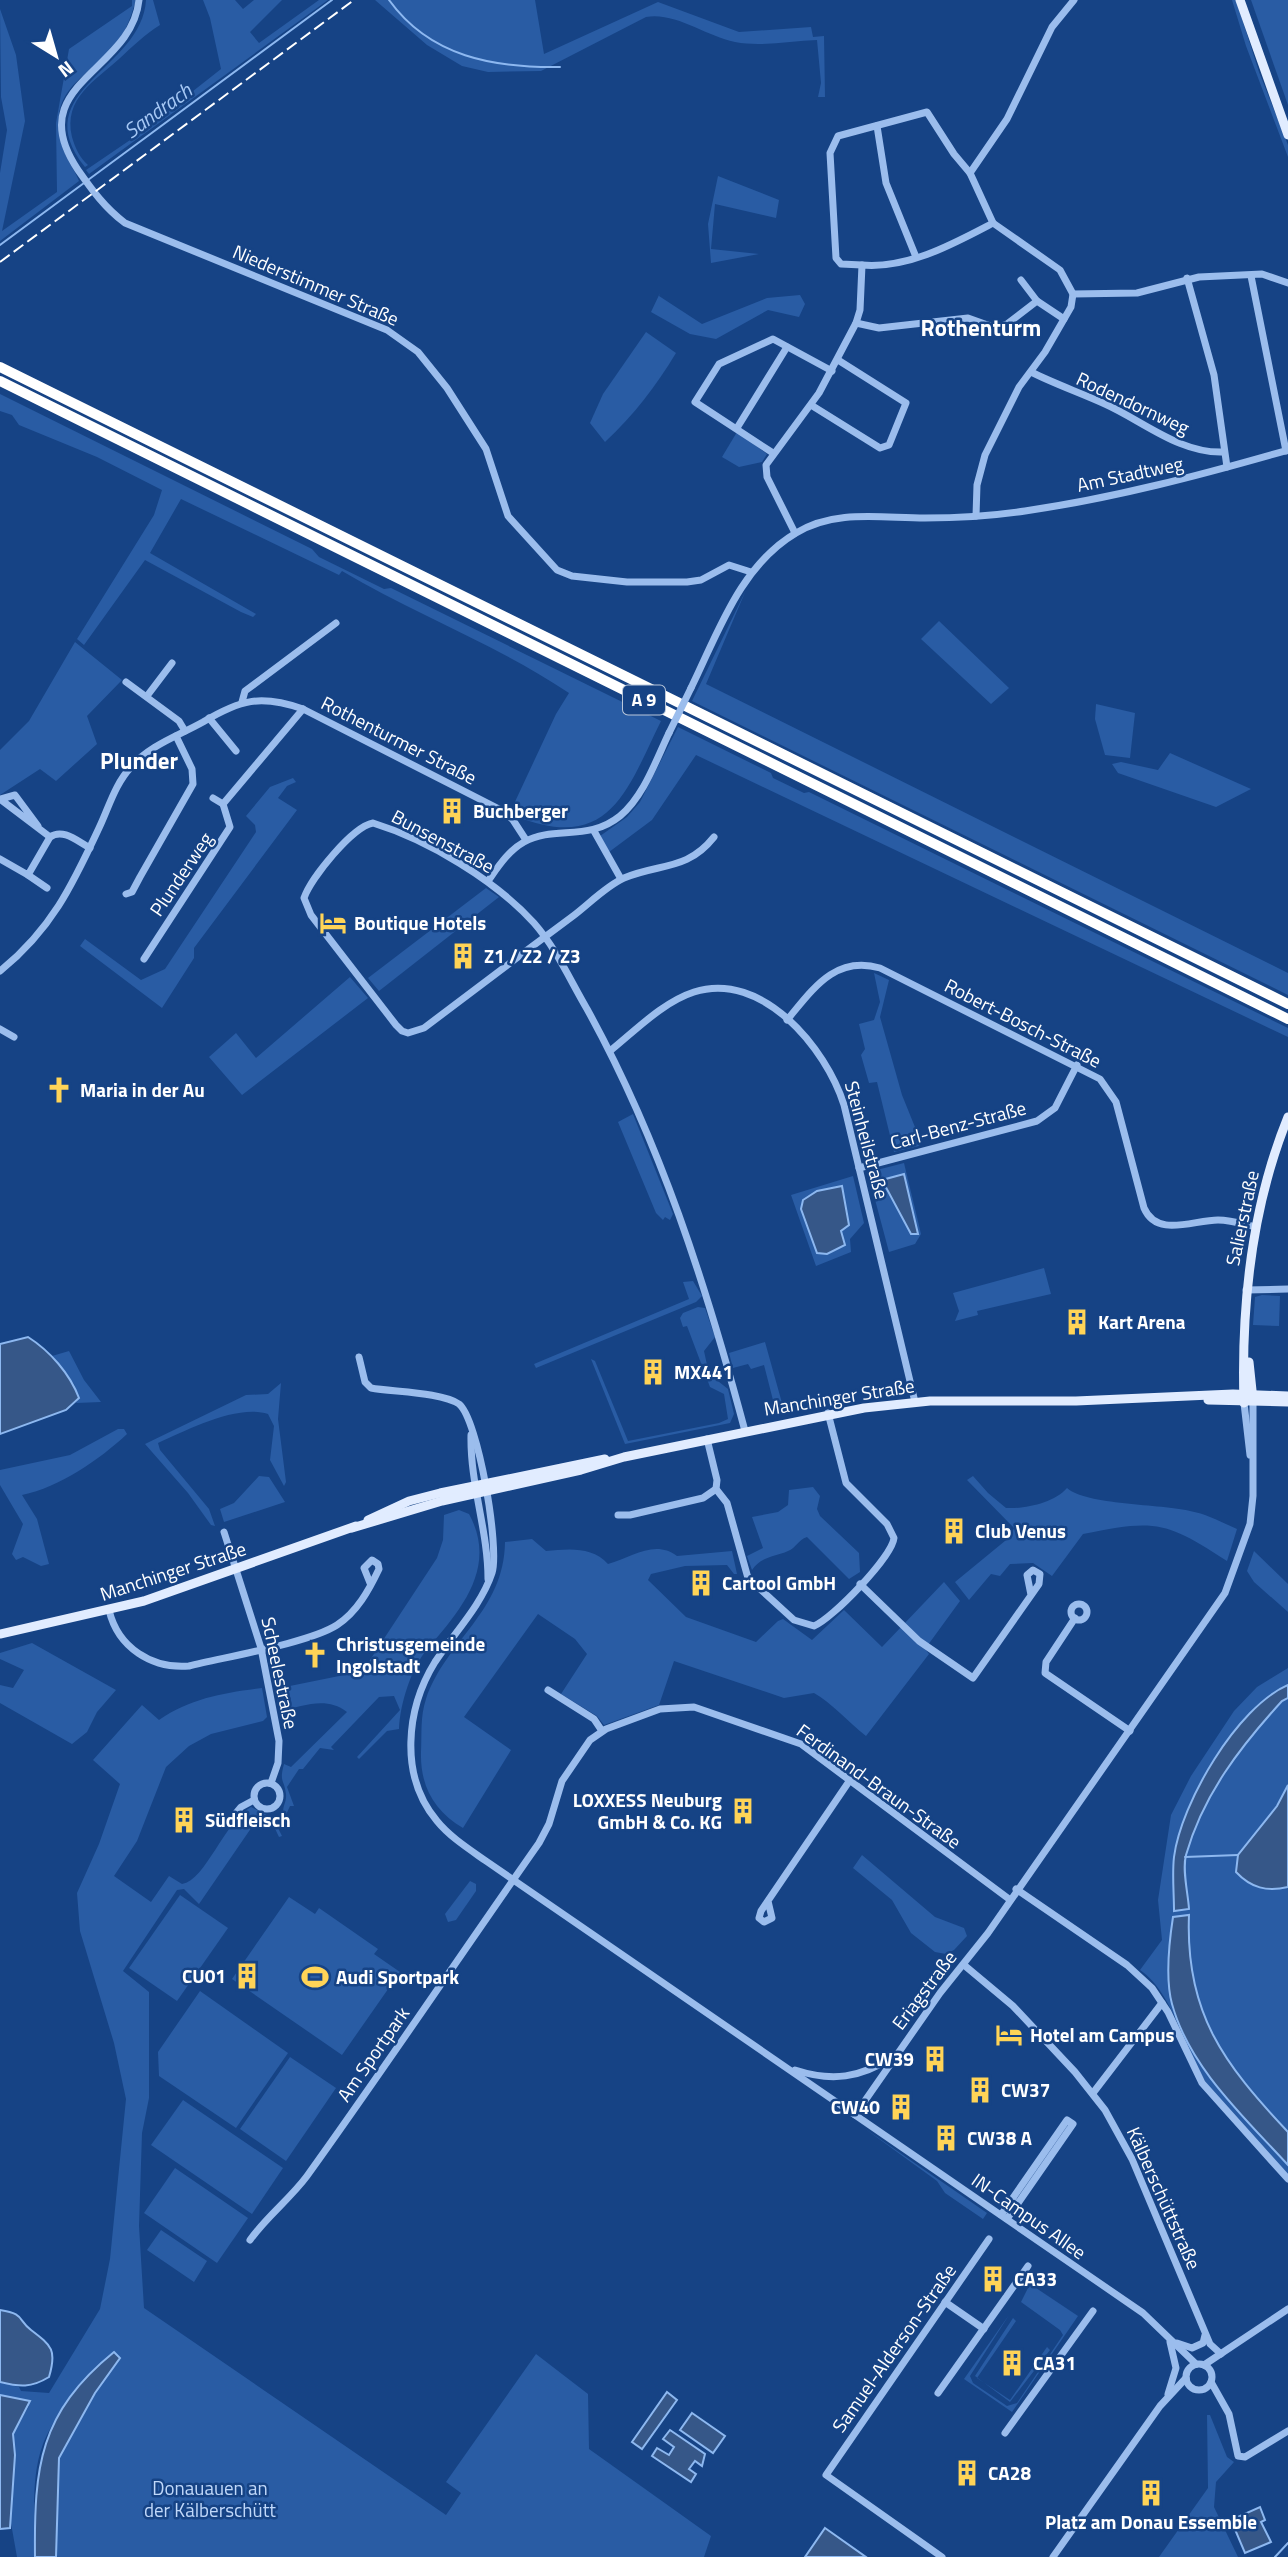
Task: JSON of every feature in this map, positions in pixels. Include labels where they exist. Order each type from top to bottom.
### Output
[{"type":"highway","name":"A 9","points":[[0,367],[1288,1004]]},
{"type":"highway","name":"A 9","points":[[0,381],[1288,1019]]},
{"type":"main road","points":[[1240,0],[1288,135]]},
{"type":"main road","name":"Salierstraße","points":[[1248,1399],[1244,1329],[1246,1290],[1256,1227],[1278,1141],[1288,1117]]},
{"type":"main road","name":"Manchinger Straße","points":[[1248,1399],[1288,1396]]},
{"type":"main road","name":"Manchinger Straße","points":[[485,1488],[828,1413],[915,1402],[1189,1397],[1288,1402]]},
{"type":"main road","points":[[474,1490],[485,1488]]},
{"type":"main road","name":"Manchinger Straße","points":[[0,1634],[109,1610],[474,1490]]},
{"type":"street","name":"Niederstimmer Straße","points":[[139,0],[134,24],[123,42],[84,77],[66,101],[62,121],[64,141],[83,176],[105,206],[125,223],[387,330],[410,345],[432,368],[481,439],[509,516],[557,570],[572,576],[644,583],[695,581],[729,565],[751,572]]},
{"type":"street","points":[[970,173],[1007,119],[1056,21],[1074,0]]},
{"type":"street","points":[[976,516],[977,485],[985,455],[1019,387],[1071,307],[1073,294],[1060,270],[993,222],[970,173],[927,112],[843,134],[834,140],[830,149],[836,258],[841,264],[889,267],[993,222]]},
{"type":"street","points":[[877,126],[886,183],[916,257]]},
{"type":"street","points":[[795,533],[767,477],[766,465],[811,405],[856,323],[860,310],[862,265]]},
{"type":"street","points":[[1073,294],[1137,293],[1188,278],[1270,275],[1288,283]]},
{"type":"street","points":[[1251,276],[1287,450]]},
{"type":"street","points":[[1188,278],[1214,375],[1227,467]]},
{"type":"street","points":[[1021,280],[1037,301],[1064,319]]},
{"type":"street","points":[[856,323],[885,327],[968,318],[981,325],[1002,327],[1037,301]]},
{"type":"street","points":[[773,453],[695,402],[714,370],[725,360],[773,339],[832,371]]},
{"type":"street","points":[[737,428],[787,347]]},
{"type":"street","points":[[811,405],[880,448],[889,445],[906,403],[838,360]]},
{"type":"street","name":"Rodendornweg","points":[[1031,372],[1065,389],[1112,407],[1178,442],[1205,451],[1224,452]]},
{"type":"street","name":"Am Stadtweg","points":[[594,831],[613,821],[633,803],[735,598],[751,572],[767,554],[795,533],[828,519],[848,516],[976,516],[1096,498],[1287,450]]},
{"type":"street","name":"Rothenturmer Straße","points":[[242,702],[245,691],[336,624]]},
{"type":"street","points":[[147,696],[172,663]]},
{"type":"street","points":[[126,682],[179,721],[185,731]]},
{"type":"street","name":"Rothenturmer Straße","points":[[0,971],[26,949],[52,918],[90,848],[124,775],[148,751],[228,706],[242,702],[272,702],[303,709],[503,811],[513,820],[526,840]]},
{"type":"street","points":[[213,798],[223,804],[303,709]]},
{"type":"street","points":[[209,718],[236,751]]},
{"type":"street","points":[[126,894],[136,884],[193,784],[192,769],[176,736]]},
{"type":"street","points":[[38,826],[0,799],[15,795],[38,826],[50,837]]},
{"type":"street","name":"Plunderweg","points":[[144,959],[227,833],[230,820],[223,804]]},
{"type":"street","name":"Bunsenstraße","points":[[545,936],[424,1028],[408,1033],[396,1025],[305,904],[307,890],[345,841],[365,824],[373,823],[432,849],[488,881],[515,903],[545,936],[632,1095],[696,1262],[745,1431]]},
{"type":"street","points":[[488,881],[509,853],[526,840],[543,835],[594,831],[621,879]]},
{"type":"street","points":[[28,875],[50,837],[61,833],[90,848]]},
{"type":"street","points":[[545,936],[621,879],[684,862],[698,855],[713,837]]},
{"type":"street","points":[[0,859],[47,888]]},
{"type":"street","name":"Robert-Bosch-Straße","points":[[787,1020],[832,972],[851,965],[871,966],[1077,1065],[1100,1079],[1116,1102],[1144,1208],[1151,1220],[1166,1225],[1222,1220],[1256,1227]]},
{"type":"street","name":"Steinheilstraße","points":[[610,1051],[678,999],[710,988],[750,994],[787,1020],[815,1048],[833,1075],[859,1168],[915,1402]]},
{"type":"street","points":[[0,1029],[13,1037]]},
{"type":"street","name":"Carl-Benz-Straße","points":[[859,1168],[1037,1121],[1055,1108],[1077,1065]]},
{"type":"street","points":[[1246,1290],[1288,1289]]},
{"type":"street","points":[[359,1357],[368,1386],[454,1401],[464,1409],[485,1488],[495,1542],[493,1572],[423,1685],[411,1734],[415,1779],[432,1815],[455,1838],[855,2115]]},
{"type":"street","name":"Eriagstraße","points":[[855,2115],[1214,1612],[1231,1581],[1250,1524],[1253,1470],[1248,1399]]},
{"type":"street","points":[[707,1439],[717,1480],[716,1489],[727,1503],[748,1578],[794,1620],[807,1626],[820,1624],[890,1552],[894,1538],[887,1524],[846,1483],[828,1413]]},
{"type":"street","points":[[471,1428],[474,1490],[486,1534],[488,1583]]},
{"type":"street","points":[[618,1515],[629,1515],[703,1498],[716,1489]]},
{"type":"street","name":"Scheelestraße","points":[[223,1532],[261,1648],[279,1741],[278,1763],[271,1783],[280,1793],[277,1805],[264,1809],[254,1800]]},
{"type":"street","points":[[109,1610],[128,1644],[155,1663],[171,1667],[189,1666],[319,1633],[337,1625],[356,1608],[370,1583]]},
{"type":"street","points":[[860,1584],[919,1641],[974,1678],[1031,1595]]},
{"type":"street","points":[[1074,1618],[1046,1662],[1045,1673],[1130,1731]]},
{"type":"street","points":[[548,1690],[594,1720],[602,1731]]},
{"type":"street","name":"Ferdinand-Braun-Straße","points":[[513,1879],[550,1824],[556,1796],[567,1771],[590,1740],[602,1731],[660,1709],[695,1707],[790,1738],[1009,1899]]},
{"type":"street","points":[[768,1901],[850,1780]]},
{"type":"street","points":[[227,1824],[242,1807],[254,1800],[258,1786],[271,1783]]},
{"type":"street","name":"Am Sportpark","points":[[250,2240],[263,2221],[302,2182],[513,1879]]},
{"type":"street","points":[[1016,1889],[1127,1965],[1143,1979],[1163,2003],[1202,2083],[1288,2179]]},
{"type":"street","name":"Kälberschüttstraße","points":[[964,1965],[1013,2006],[1093,2093],[1125,2143],[1211,2346],[1224,2352]]},
{"type":"street","points":[[1093,2093],[1163,2003]]},
{"type":"street","points":[[788,2068],[821,2078],[848,2077],[872,2070],[898,2054]]},
{"type":"street","name":"IN-Campus Allee","points":[[855,2115],[1143,2313],[1179,2350],[1200,2365]]},
{"type":"street","points":[[1067,2120],[1073,2124],[1004,2217],[1067,2120]]},
{"type":"street","name":"Samuel-Alderson-Straße","points":[[942,2557],[826,2475],[989,2239]]},
{"type":"street","points":[[938,2393],[1028,2266]]},
{"type":"street","points":[[945,2302],[984,2329]]},
{"type":"street","points":[[1053,2557],[1167,2397],[1187,2374],[1288,2309]]},
{"type":"street","points":[[1006,2432],[1093,2311]]},
{"type":"street","points":[[1169,2338],[1181,2346],[1192,2348],[1203,2343],[1205,2334]]},
{"type":"street","points":[[1167,2397],[1176,2368],[1169,2338]]},
{"type":"street","name":"IN-Campus Allee","points":[[1179,2350],[1187,2374]]},
{"type":"street","points":[[1224,2352],[1211,2371],[1211,2382],[1229,2414],[1236,2453],[1245,2457],[1288,2431]]},
{"type":"street","points":[[1200,2365],[1211,2371]]},
{"type":"street","points":[[1187,2374],[1191,2387]]},
{"type":"street","points":[[1204,2389],[1211,2382]]},
{"type":"street","points":[[1167,2397],[1191,2387],[1204,2389],[1222,2400]]},
{"type":"green space","points":[[132,0],[136,0],[123,34],[109,52],[70,89],[60,111],[62,147],[79,181],[0,241],[0,173],[7,130],[1,97],[0,9],[16,55],[25,121],[2,231],[57,192],[56,123],[69,49],[132,6]]},
{"type":"green space","points":[[146,0],[153,0],[160,25],[91,83],[72,111],[72,137],[78,153],[88,165],[85,167],[70,141],[68,118],[76,99],[126,45],[140,24]]},
{"type":"green space","points":[[203,0],[235,0],[243,9],[254,0],[282,0],[250,32],[259,43],[319,0],[328,0],[89,174],[86,170],[136,136],[221,69],[210,18]]},
{"type":"green space","points":[[375,0],[535,0],[544,54],[658,2],[739,32],[811,27],[813,37],[824,36],[825,97],[818,97],[821,83],[817,40],[766,44],[735,42],[679,21],[657,16],[646,17],[541,71],[488,72],[462,66],[427,45]]},
{"type":"green space","points":[[1232,0],[1236,0],[1259,72],[1288,145],[1288,157],[1246,46]]},
{"type":"green space","points":[[1251,0],[1288,0],[1288,105]]},
{"type":"green space","points":[[718,176],[779,200],[776,218],[715,204],[711,249],[759,254],[711,263],[708,224]]},
{"type":"green space","points":[[660,293],[659,296],[702,324],[767,298],[800,295],[805,304],[799,317],[768,310],[716,339],[690,334],[651,312]]},
{"type":"green space","points":[[646,332],[676,353],[644,400],[605,442],[590,423],[603,394]]},
{"type":"green space","points":[[0,394],[312,549],[319,557],[384,589],[391,588],[661,721],[625,791],[611,809],[594,821],[573,827],[547,826],[515,816],[513,806],[556,714],[569,693],[514,660],[342,571],[339,575],[181,499],[150,553],[256,614],[253,617],[241,612],[145,560],[84,645],[77,639],[154,515],[162,490],[97,457],[19,425],[12,415],[0,411]]},
{"type":"green space","points":[[737,432],[767,454],[762,462],[739,467],[722,457]]},
{"type":"green space","points":[[746,590],[706,684],[1288,973],[1288,995],[692,701]]},
{"type":"green space","points":[[939,621],[1009,688],[991,704],[921,639]]},
{"type":"green space","points":[[75,642],[122,680],[87,716],[97,744],[56,781],[40,769],[0,795],[0,750],[29,721]]},
{"type":"green space","points":[[1096,704],[1135,713],[1130,758],[1105,755],[1095,719]]},
{"type":"green space","points":[[678,727],[771,773],[773,778],[804,793],[809,792],[1288,1028],[1288,1037],[696,755],[652,820],[609,852],[600,836],[627,817],[640,802]]},
{"type":"green space","points":[[1170,753],[1251,789],[1216,807],[1118,773],[1112,764],[1121,762],[1158,770]]},
{"type":"green space","points":[[293,778],[296,782],[287,786],[278,798],[297,810],[194,948],[194,958],[162,1008],[80,946],[85,939],[141,980],[165,969],[256,832],[255,825],[246,816],[270,787]]},
{"type":"green space","points":[[486,888],[499,897],[379,991],[368,978]]},
{"type":"green space","points":[[874,973],[889,980],[880,1017],[902,1095],[921,1142],[919,1146],[894,1152],[877,1082],[869,1083],[861,1055],[865,1049],[859,1024],[874,1020],[880,1002]]},
{"type":"green space","points":[[350,977],[368,998],[242,1095],[209,1057],[236,1033],[256,1058]]},
{"type":"green space","points":[[633,1114],[673,1214],[670,1220],[665,1217],[663,1220],[656,1213],[618,1122]]},
{"type":"green space","points":[[904,1163],[921,1234],[915,1244],[889,1252],[869,1177],[873,1171]]},
{"type":"green space","points":[[853,1176],[864,1223],[850,1239],[851,1252],[816,1266],[791,1195]]},
{"type":"green space","points":[[1044,1268],[1051,1294],[977,1311],[978,1315],[955,1321],[959,1311],[953,1293]]},
{"type":"green space","points":[[693,1281],[702,1296],[696,1302],[536,1368],[534,1364],[689,1299],[683,1282]]},
{"type":"green space","points":[[1280,1296],[1279,1326],[1253,1325],[1255,1297]]},
{"type":"green space","points":[[698,1307],[705,1308],[715,1337],[704,1351],[709,1374],[728,1389],[734,1414],[730,1423],[625,1444],[591,1359],[595,1361],[628,1441],[728,1419],[724,1394],[710,1387],[687,1326],[683,1327],[680,1318],[683,1313]]},
{"type":"green space","points":[[765,1342],[782,1403],[774,1404],[764,1365],[751,1369],[748,1364],[733,1368],[729,1353]]},
{"type":"green space","points":[[69,1351],[84,1380],[101,1402],[76,1403],[79,1398],[74,1384],[52,1356]]},
{"type":"green space","points":[[281,1383],[278,1419],[286,1482],[284,1486],[270,1460],[274,1426],[268,1414],[242,1412],[227,1415],[158,1443],[160,1450],[209,1509],[215,1526],[211,1525],[188,1493],[145,1444],[246,1395],[268,1394]]},
{"type":"green space","points":[[118,1429],[124,1429],[127,1434],[91,1463],[50,1486],[22,1495],[37,1519],[49,1564],[41,1566],[23,1557],[16,1560],[12,1554],[23,1524],[0,1485],[0,1470],[70,1455]]},
{"type":"green space","points":[[259,1476],[269,1477],[285,1502],[224,1522],[220,1509],[234,1503]]},
{"type":"green space","points":[[973,1476],[1006,1508],[1039,1504],[1055,1498],[1067,1488],[1090,1498],[1196,1512],[1237,1529],[1227,1561],[1189,1538],[1159,1527],[1127,1526],[1083,1534],[1052,1576],[1033,1563],[1010,1564],[1000,1576],[991,1574],[969,1600],[955,1582],[1011,1536],[1014,1528],[967,1480]]},
{"type":"green space","points":[[813,1487],[820,1496],[817,1509],[820,1516],[859,1553],[860,1572],[849,1579],[807,1537],[791,1550],[760,1562],[752,1570],[747,1556],[763,1548],[752,1517],[778,1512],[788,1505],[789,1490]]},
{"type":"green space","points":[[459,1510],[469,1514],[477,1533],[477,1570],[463,1603],[416,1666],[404,1698],[399,1729],[387,1731],[359,1759],[357,1757],[400,1710],[394,1696],[379,1697],[331,1747],[334,1750],[320,1748],[303,1769],[299,1769],[287,1787],[294,1806],[290,1806],[285,1817],[283,1811],[286,1794],[282,1778],[284,1764],[291,1767],[347,1712],[323,1703],[280,1711],[275,1689],[349,1674],[368,1663],[437,1558],[443,1540],[444,1515]]},
{"type":"green space","points":[[532,1539],[546,1551],[587,1551],[608,1564],[652,1549],[669,1551],[677,1556],[732,1551],[737,1574],[727,1565],[685,1566],[651,1574],[648,1580],[686,1617],[756,1642],[783,1619],[812,1640],[844,1610],[882,1647],[944,1582],[960,1601],[925,1649],[929,1654],[866,1736],[814,1693],[784,1698],[674,1661],[659,1705],[604,1725],[597,1716],[561,1694],[587,1654],[575,1639],[538,1614],[464,1717],[511,1750],[463,1828],[444,1814],[426,1787],[421,1764],[424,1706],[435,1678],[485,1607],[495,1588],[502,1566],[505,1542]]},
{"type":"green space","points":[[1254,1551],[1288,1584],[1288,1612],[1254,1582],[1247,1571]]},
{"type":"green space","points":[[32,1643],[116,1690],[97,1712],[87,1732],[72,1744],[0,1703],[0,1685],[13,1688],[24,1670],[0,1659],[0,1653]]},
{"type":"green space","points":[[1288,1668],[1288,1785],[1277,1806],[1238,1855],[1236,1872],[1288,1887],[1288,2175],[1236,2121],[1208,2086],[1170,2007],[1161,1992],[1140,1970],[1162,1940],[1158,1900],[1171,1815],[1191,1776],[1234,1711],[1257,1687]]},
{"type":"green space","name":"Donauauen an der Kälberschütt","points":[[262,1688],[267,1717],[263,1721],[211,1734],[189,1746],[166,1767],[137,1841],[114,1876],[151,1902],[169,1876],[182,1884],[191,1880],[241,1814],[251,1807],[273,1818],[282,1836],[279,1837],[272,1824],[258,1818],[199,1904],[184,1889],[177,1890],[123,1971],[149,1992],[149,2098],[142,2133],[139,2226],[144,2308],[446,2515],[461,2493],[446,2482],[536,2354],[588,2394],[589,2449],[711,2536],[704,2557],[56,2557],[59,2458],[99,2387],[99,2365],[60,2413],[43,2444],[36,2471],[35,2557],[17,2557],[9,2512],[15,2455],[13,2434],[29,2406],[0,2395],[0,2382],[19,2387],[21,2391],[49,2393],[100,2309],[110,2259],[126,2099],[114,2043],[80,1931],[77,1893],[99,1844],[120,1784],[93,1760],[142,1705],[159,1720],[183,1706],[221,1695]]},
{"type":"green space","points":[[862,1855],[935,1917],[964,1928],[967,1936],[954,1950],[946,1954],[935,1952],[911,1933],[892,1900],[853,1868]]},
{"type":"green space","points":[[470,1881],[476,1884],[476,1891],[456,1920],[448,1922],[445,1914]]},
{"type":"green space","points":[[180,1895],[228,1928],[177,2001],[129,1968]]},
{"type":"green space","name":"Audi Sportpark","points":[[289,1897],[315,1914],[319,1908],[378,1949],[374,1954],[400,1972],[342,2055],[232,1979]]},
{"type":"green space","points":[[200,1991],[288,2053],[236,2128],[159,2076],[158,2052]]},
{"type":"green space","points":[[290,2057],[336,2088],[286,2161],[240,2129]]},
{"type":"green space","points":[[183,2100],[283,2168],[252,2214],[151,2145]]},
{"type":"green space","points":[[864,2128],[987,2213],[983,2219],[945,2193],[937,2181]]},
{"type":"green space","points":[[175,2168],[248,2218],[217,2263],[144,2213]]},
{"type":"green space","points":[[161,2230],[207,2261],[194,2282],[147,2250]]},
{"type":"green space","points":[[1030,2284],[1078,2316],[1012,2412],[964,2379],[1009,2315],[970,2376],[973,2383],[1007,2406],[1017,2403],[1063,2335],[1021,2302]]},
{"type":"green space","points":[[1013,2318],[1016,2321],[977,2378],[975,2376]]},
{"type":"green space","points":[[1047,2347],[1050,2350],[1010,2402],[984,2382],[1010,2400]]},
{"type":"green space","points":[[1207,2415],[1210,2415],[1227,2457],[1234,2462],[1216,2482],[1214,2507],[1238,2557],[1159,2557],[1208,2488]]},
{"type":"shaded area","points":[[904,1174],[918,1234],[911,1234],[882,1180]]},
{"type":"shaded area","points":[[842,1186],[849,1225],[841,1231],[845,1245],[827,1254],[817,1253],[801,1209],[803,1200],[817,1191]]},
{"type":"shaded area","points":[[28,1337],[58,1364],[79,1398],[66,1410],[0,1434],[0,1344]]},
{"type":"shaded area","points":[[1288,1685],[1288,1698],[1282,1701],[1238,1754],[1202,1812],[1185,1861],[1189,1909],[1174,1911],[1174,1857],[1188,1810],[1200,1785],[1231,1735],[1269,1696]]},
{"type":"shaded area","points":[[1288,1785],[1288,1887],[1260,1887],[1248,1882],[1236,1872],[1238,1855],[1277,1806]]},
{"type":"shaded area","points":[[1189,1915],[1189,1950],[1202,2009],[1227,2059],[1288,2132],[1288,2165],[1220,2090],[1191,2049],[1180,2027],[1170,1994],[1169,1949],[1173,1917]]},
{"type":"shaded area","points":[[0,2310],[17,2315],[51,2349],[53,2361],[49,2377],[25,2386],[0,2382]]},
{"type":"shaded area","points":[[114,2352],[120,2358],[95,2393],[59,2458],[56,2557],[35,2557],[36,2496],[46,2444],[70,2397]]},
{"type":"shaded area","points":[[667,2392],[677,2400],[642,2449],[632,2442]]},
{"type":"shaded area","points":[[0,2395],[30,2401],[13,2434],[15,2455],[10,2528],[0,2529]]},
{"type":"shaded area","points":[[692,2413],[725,2436],[713,2453],[680,2430]]},
{"type":"shaded area","points":[[670,2430],[705,2454],[702,2466],[695,2461],[689,2469],[696,2474],[691,2482],[652,2456],[657,2448],[669,2455],[674,2447],[663,2439]]},
{"type":"shaded area","points":[[1260,2507],[1265,2520],[1261,2522],[1271,2542],[1245,2553],[1231,2520]]},
{"type":"shaded area","points":[[825,2528],[866,2557],[805,2557]]},
{"type":"waterway","name":"Sandrach","points":[[88,180],[332,0]]},
{"type":"waterway","points":[[389,0],[405,19],[444,47],[465,55],[511,65],[560,67]]},
{"type":"waterway","name":"Sandrach","points":[[0,245],[84,183]]},
{"type":"waterway","points":[[1185,1857],[1238,1855]]},
{"type":"waterway","points":[[1275,2557],[1288,2543]]},
{"type":"railway","points":[[0,262],[354,0]]},
{"type":"place","name":"Buchberger","points":[[452,811]]},
{"type":"place","name":"Boutique Hotels","points":[[333,923]]},
{"type":"place","name":"Z1 / Z2 / Z3","points":[[463,956]]},
{"type":"place","name":"Maria in der Au","points":[[59,1090]]},
{"type":"place","name":"Kart Arena","points":[[1077,1322]]},
{"type":"place","name":"MX441","points":[[653,1372]]},
{"type":"place","name":"Club Venus","points":[[954,1531]]},
{"type":"place","name":"Cartool GmbH","points":[[701,1583]]},
{"type":"place","name":"Christusgemeinde Ingolstadt","points":[[315,1655]]},
{"type":"place","name":"LOXXESS Neuburg GmbH & Co. KG","points":[[743,1811]]},
{"type":"place","name":"Südfleisch","points":[[184,1820]]},
{"type":"place","name":"CU01","points":[[247,1976]]},
{"type":"place","name":"Audi Sportpark","points":[[315,1977]]},
{"type":"place","name":"Hotel am Campus","points":[[1009,2035]]},
{"type":"place","name":"CW39","points":[[935,2059]]},
{"type":"place","name":"CW37","points":[[980,2090]]},
{"type":"place","name":"CW40","points":[[901,2107]]},
{"type":"place","name":"CW38 A","points":[[946,2138]]},
{"type":"place","name":"CA33","points":[[993,2279]]},
{"type":"place","name":"CA31","points":[[1012,2363]]},
{"type":"place","name":"CA28","points":[[967,2473]]},
{"type":"place","name":"Platz am Donau Essemble","points":[[1151,2493]]},
{"type":"district","name":"Rothenturm","points":[[981,328]]},
{"type":"district","name":"Plunder","points":[[139,761]]}]
